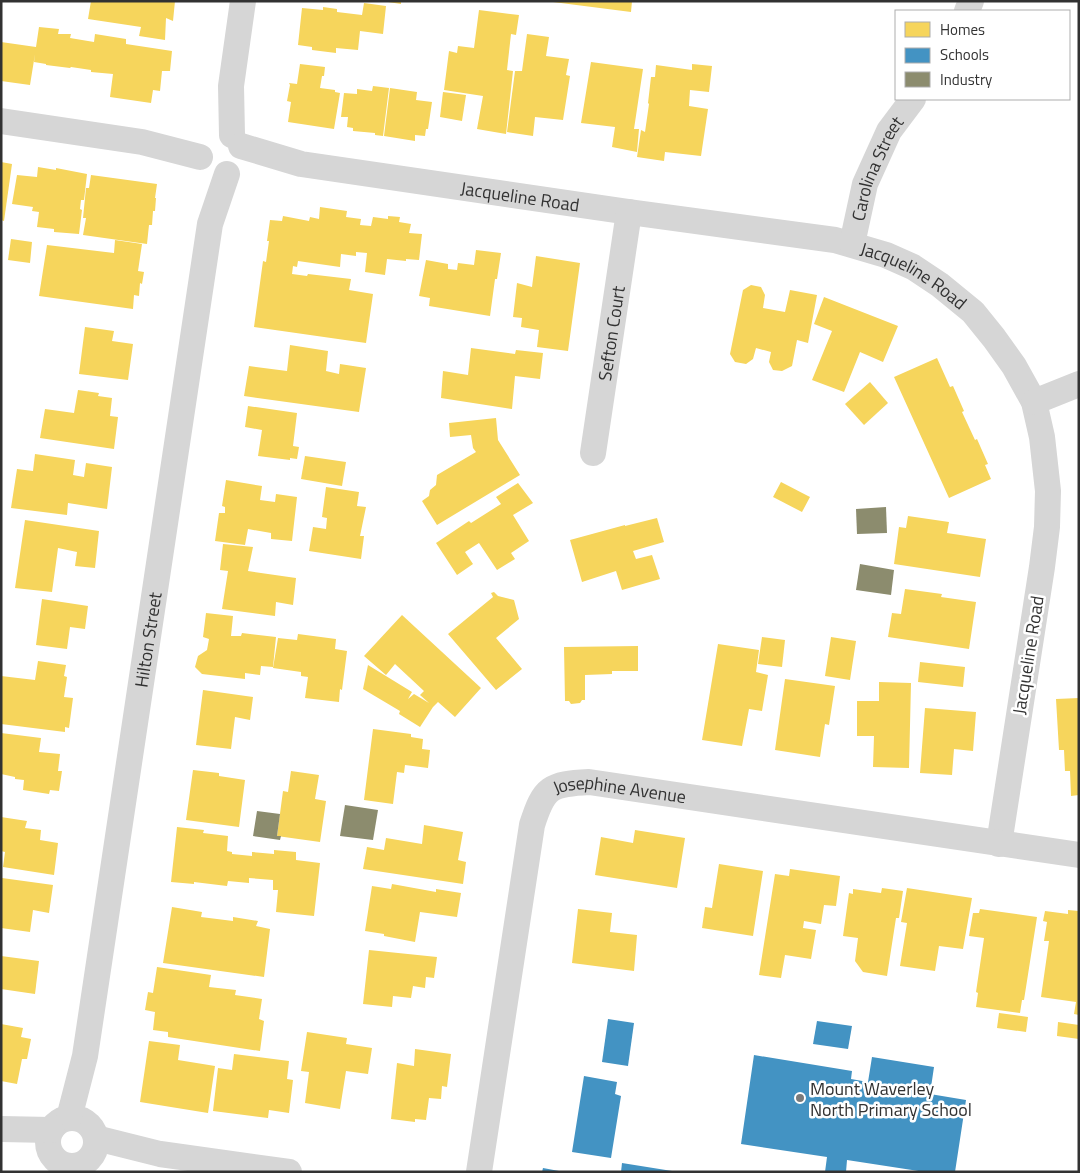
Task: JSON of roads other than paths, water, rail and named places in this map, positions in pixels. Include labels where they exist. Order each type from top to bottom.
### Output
[{"type":"street","name":"Hilton Street","points":[[72,1148],[243,1]]},
{"type":"street","name":"Carolina Street","points":[[852,244],[865,184],[889,131],[912,100]]},
{"type":"street","name":"Jacqueline Road","points":[[1,121],[834,240],[886,255],[913,267],[940,285],[973,312],[1014,366],[1034,402],[1042,437],[1046,467],[1048,491],[1047,527],[999,844]]},
{"type":"street","name":"Sefton Court","points":[[593,453],[629,212]]},
{"type":"street","points":[[1034,402],[1079,384]]},
{"type":"street","name":"Josephine Avenue","points":[[479,1172],[532,824],[538,805],[551,788],[566,783],[589,782],[1079,855]]},
{"type":"street","points":[[1,1131],[72,1148],[160,1154],[289,1172]]},
{"type":"place","name":"Mount Waverley North Primary School","points":[[800,1098]]}]
